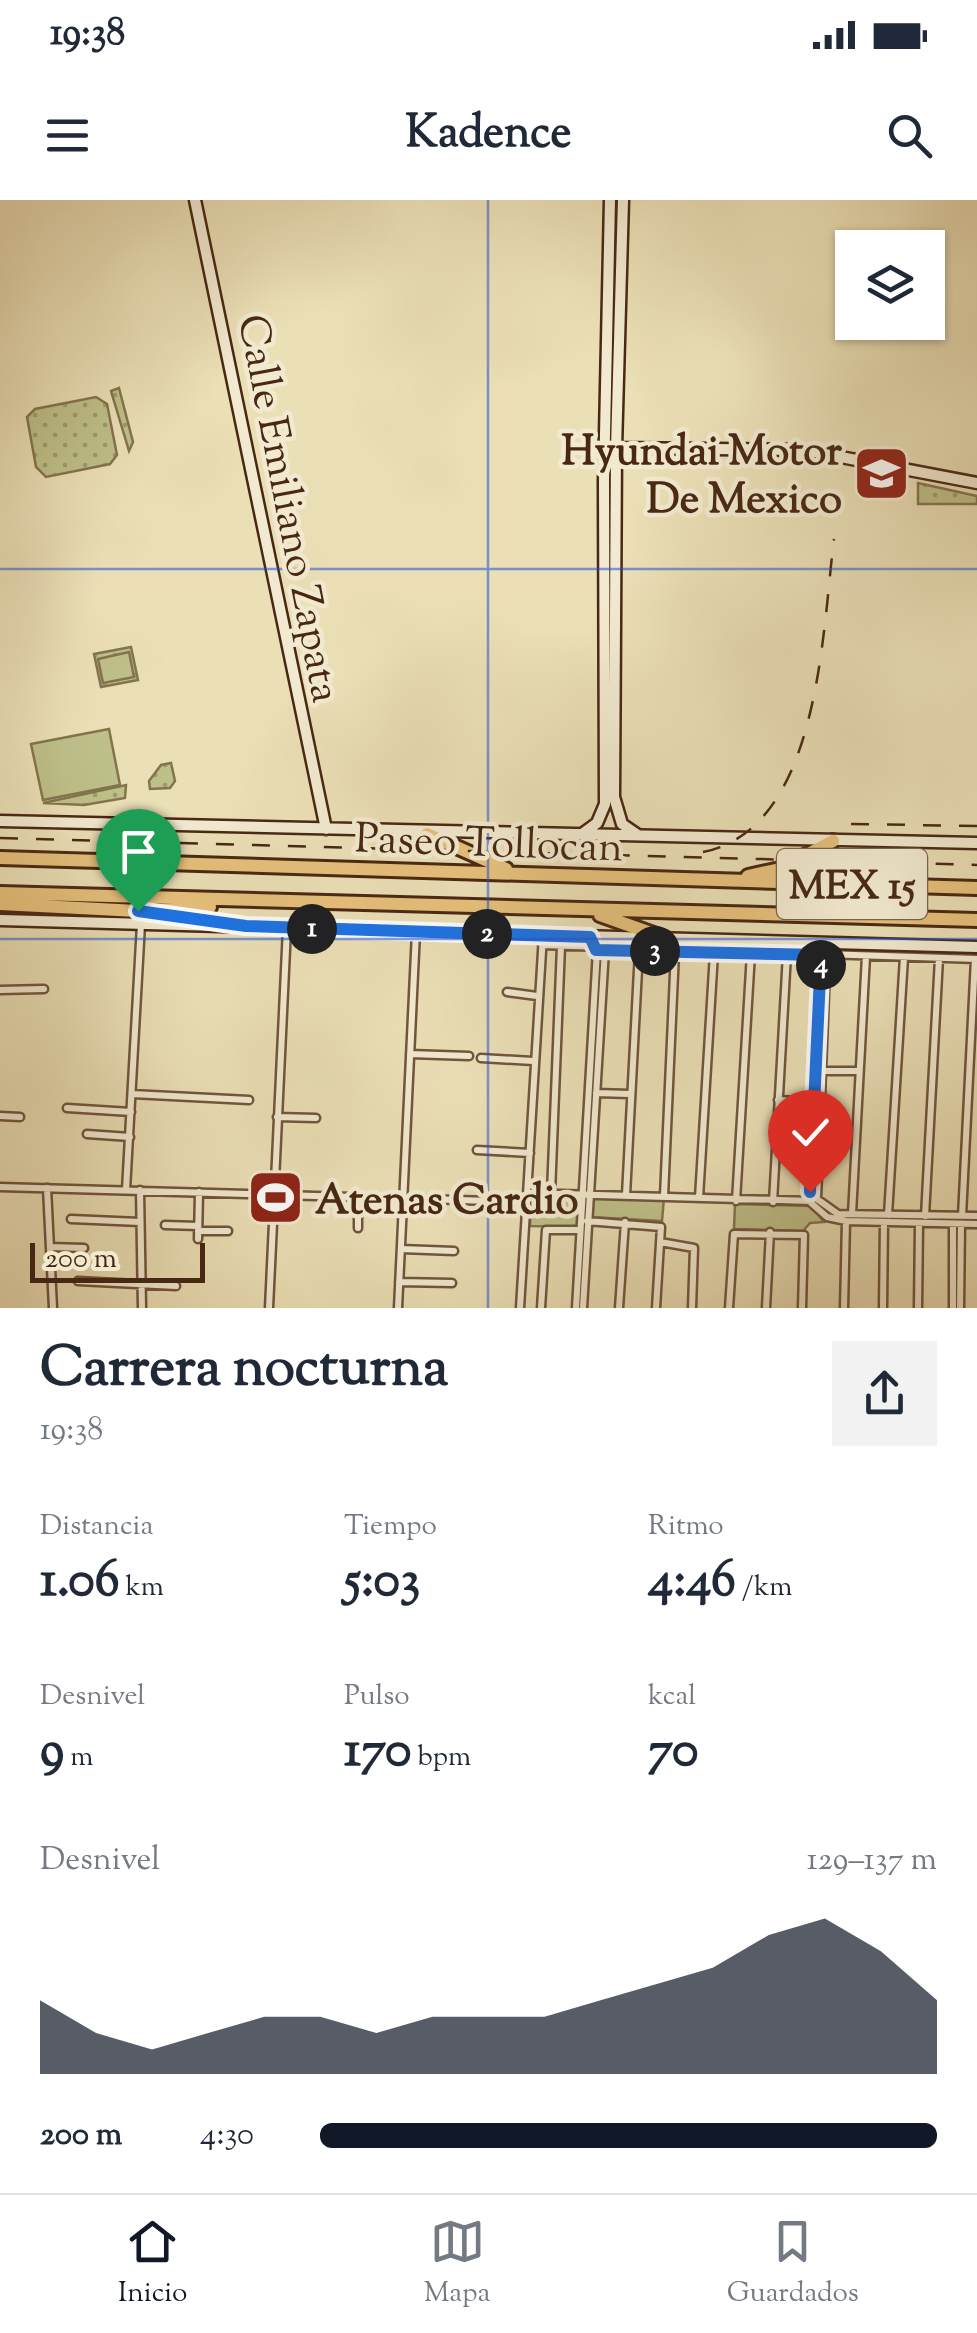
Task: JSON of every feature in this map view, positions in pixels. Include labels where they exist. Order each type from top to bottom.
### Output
[{"type":"highway","points":[[427,834],[449,840],[492,865],[528,876]]},
{"type":"highway","points":[[726,881],[780,868],[833,841]]},
{"type":"highway","points":[[0,850],[69,855],[93,862]]},
{"type":"highway","name":"Paseo Tollocan","points":[[0,858],[977,888]]},
{"type":"highway","name":"Paseo Tollocan","points":[[0,893],[977,920]]},
{"type":"highway","points":[[0,904],[139,918],[242,901]]},
{"type":"highway","points":[[579,909],[665,938]]},
{"type":"main road","name":"Calle Emiliano Zapata","points":[[196,200],[326,828]]},
{"type":"main road","points":[[597,823],[605,804],[610,706],[610,200]]},
{"type":"main road","points":[[610,448],[623,200]]},
{"type":"main road","points":[[610,448],[804,450],[977,483]]},
{"type":"main road","points":[[609,752],[615,806],[622,824]]},
{"type":"main road","points":[[0,819],[427,834],[977,844]]},
{"type":"main road","points":[[573,837],[597,823],[622,824],[644,837]]},
{"type":"main road","points":[[0,920],[139,918],[542,940],[590,937],[824,943],[976,955]]},
{"type":"street","points":[[126,1190],[139,918]]},
{"type":"street","points":[[269,1308],[287,928]]},
{"type":"street","points":[[398,1308],[416,932]]},
{"type":"street","points":[[590,937],[601,950]]},
{"type":"street","points":[[579,1308],[601,950],[612,938]]},
{"type":"street","points":[[520,1308],[542,940],[601,950],[939,958],[976,955],[957,1308]]},
{"type":"street","points":[[816,1131],[824,1071],[824,943]]},
{"type":"street","points":[[551,1193],[561,946]]},
{"type":"street","points":[[626,1195],[639,951]]},
{"type":"street","points":[[664,1196],[675,952]]},
{"type":"street","points":[[699,1198],[714,952]]},
{"type":"street","points":[[736,1201],[751,954]]},
{"type":"street","points":[[772,1202],[787,954]]},
{"type":"street","points":[[844,1308],[866,956]]},
{"type":"street","points":[[883,1308],[904,957]]},
{"type":"street","points":[[925,1216],[939,958]]},
{"type":"street","points":[[0,990],[44,989]]},
{"type":"street","points":[[507,992],[537,996]]},
{"type":"street","points":[[814,1200],[814,1102],[822,1028]]},
{"type":"street","points":[[590,1130],[596,1093],[595,1039]]},
{"type":"street","points":[[410,1054],[468,1056]]},
{"type":"street","points":[[481,1058],[534,1061]]},
{"type":"street","points":[[824,1071],[858,1071]]},
{"type":"street","points":[[596,1093],[630,1094]]},
{"type":"street","points":[[132,1094],[248,1100]]},
{"type":"street","points":[[778,1100],[814,1102]]},
{"type":"street","points":[[67,1108],[131,1112]]},
{"type":"street","points":[[0,1116],[20,1117]]},
{"type":"street","points":[[278,1118],[316,1118]]},
{"type":"street","points":[[87,1134],[130,1137]]},
{"type":"street","points":[[477,1150],[530,1153]]},
{"type":"street","points":[[0,1186],[403,1198],[586,1193],[736,1201],[814,1200],[848,1218],[918,1223],[977,1220]]},
{"type":"street","points":[[47,1188],[53,1308]]},
{"type":"street","points":[[140,1190],[142,1308]]},
{"type":"street","points":[[198,1232],[199,1192]]},
{"type":"street","points":[[358,1196],[358,1228]]},
{"type":"street","points":[[900,1219],[925,1216],[959,1221]]},
{"type":"street","points":[[72,1219],[141,1222]]},
{"type":"street","points":[[619,1308],[625,1222]]},
{"type":"street","points":[[541,1308],[545,1233],[583,1224],[625,1222],[661,1228],[656,1308]]},
{"type":"street","points":[[918,1223],[918,1308]]},
{"type":"street","points":[[166,1224],[198,1232],[228,1232]]},
{"type":"street","points":[[729,1308],[736,1232],[805,1236],[802,1308]]},
{"type":"street","points":[[766,1308],[770,1232]]},
{"type":"street","points":[[660,1242],[694,1248],[692,1308]]},
{"type":"street","points":[[50,1246],[84,1248]]},
{"type":"street","points":[[401,1249],[454,1252]]},
{"type":"street","points":[[78,1281],[176,1286]]},
{"type":"street","points":[[399,1282],[452,1283]]},
{"type":"green space","points":[[119,388],[133,442],[129,451],[111,391]]},
{"type":"green space","points":[[96,397],[107,404],[117,455],[110,464],[46,477],[36,467],[27,417],[35,409]]},
{"type":"green space","points":[[918,483],[977,496],[977,504],[918,504]]},
{"type":"green space","points":[[131,647],[138,680],[101,687],[94,654]]},
{"type":"green space","points":[[129,652],[134,677],[103,683],[98,659]]},
{"type":"green space","points":[[109,729],[120,785],[43,800],[31,744]]},
{"type":"green space","points":[[171,763],[175,781],[170,788],[150,789],[149,781],[161,765]]},
{"type":"green space","points":[[126,785],[125,798],[84,805],[43,803]]},
{"type":"green space","points":[[531,1195],[578,1196],[577,1227],[530,1226]]},
{"type":"green space","points":[[591,1195],[664,1198],[662,1221],[589,1217]]},
{"type":"green space","points":[[735,1204],[811,1206],[824,1222],[810,1223],[803,1231],[734,1229]]},
{"type":"railway","points":[[703,852],[742,836],[771,806],[793,767],[818,673],[834,539]]},
{"type":"railway","points":[[851,824],[977,826]]},
{"type":"railway","points":[[0,838],[977,865]]},
{"type":"place","name":"Hyundai Motor De Mexico","points":[[881,473]]},
{"type":"place","name":"Atenas Cardio","points":[[276,1198]]},
{"type":"route","points":[[138,911],[246,926],[590,937],[596,950],[821,955],[810,1192]]}]
